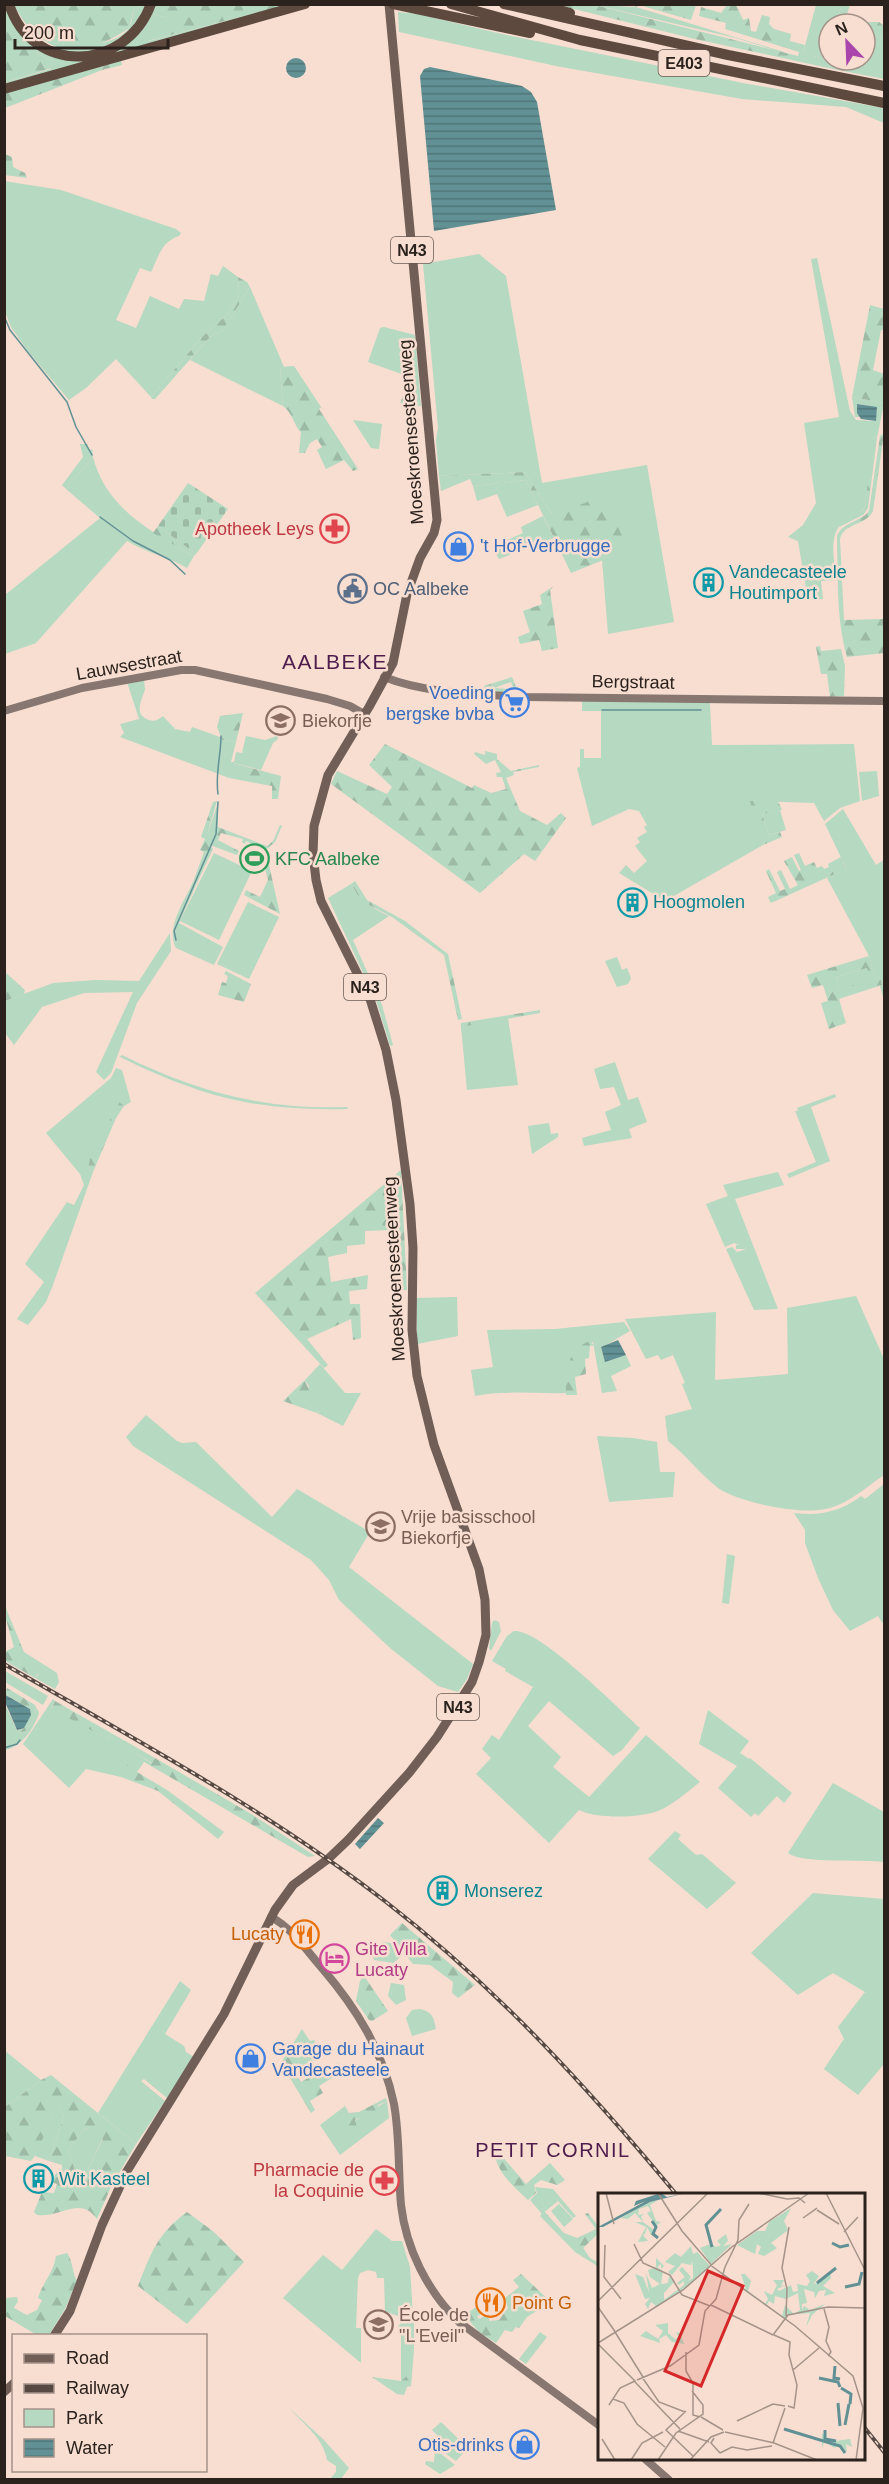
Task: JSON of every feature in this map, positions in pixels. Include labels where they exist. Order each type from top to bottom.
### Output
[{"type":"highway","points":[[9,4],[15,20],[32,39],[56,53],[80,57],[107,52],[126,41],[141,25],[151,4]]},
{"type":"highway","points":[[4,89],[305,4]]},
{"type":"highway","points":[[391,4],[412,6],[559,40],[580,40]]},
{"type":"highway","name":"E403","points":[[452,4],[580,40],[885,104]]},
{"type":"highway","name":"E403","points":[[504,4],[885,86]]},
{"type":"highway","points":[[539,4],[583,16],[599,26]]},
{"type":"main road","name":"Moeskroensesteenweg","points":[[270,1920],[293,1885],[325,1861],[374,1811],[437,1737],[472,1682],[486,1635],[485,1600],[479,1569],[434,1445],[417,1376],[412,1330],[410,1204],[396,1101],[386,1050],[370,999],[321,901],[314,866],[314,826],[325,785],[333,764],[364,714],[394,658],[401,617],[414,572],[434,533],[436,519],[391,4]]},
{"type":"main road","name":"N43","points":[[55,2334],[70,2311],[98,2233],[128,2171],[224,2014],[270,1920]]},
{"type":"street","name":"Lauwsestraat","points":[[4,711],[82,688],[181,670],[195,670],[327,699],[350,706],[364,714]]},
{"type":"street","name":"Bergstraat","points":[[384,677],[401,684],[524,698],[885,701]]},
{"type":"street","points":[[270,1920],[284,1924],[352,2005],[381,2060],[392,2098],[398,2133],[403,2215],[407,2235],[423,2274],[441,2302],[459,2322],[598,2425]]},
{"type":"street","points":[[646,2460],[669,2480]]},
{"type":"green space","points":[[5,5],[38,47],[107,54],[154,5],[156,5],[154,15],[166,17],[170,26],[160,29],[148,41],[287,5],[5,86],[5,82],[51,69],[54,61],[32,50],[12,33],[5,20]]},
{"type":"green space","points":[[14,5],[26,5],[79,46],[99,44],[119,37],[129,28],[135,5],[146,5],[136,25],[121,37],[90,51],[75,52],[46,42],[23,20]]},
{"type":"green space","points":[[26,5],[135,5],[129,28],[98,44],[84,46],[58,41],[46,32]]},
{"type":"green space","points":[[156,5],[287,5],[147,41],[153,32],[169,25],[166,17],[154,15]]},
{"type":"green space","points":[[558,5],[595,5],[798,56],[799,52],[725,29],[726,23],[699,16],[701,7],[721,13],[727,5],[736,5],[743,20],[749,18],[751,31],[756,32],[762,15],[770,17],[769,24],[774,29],[791,34],[790,41],[805,45],[803,53],[817,57],[817,66],[695,39]]},
{"type":"green space","points":[[595,5],[636,7],[784,52],[784,53],[736,38]]},
{"type":"green space","points":[[639,5],[696,5],[691,20]]},
{"type":"green space","points":[[816,5],[842,5],[839,12],[817,12],[817,57],[803,53]]},
{"type":"green space","points":[[842,5],[850,5],[848,12],[839,12]]},
{"type":"green space","points":[[398,12],[418,14],[502,34],[743,83],[884,108],[884,123],[846,107],[742,99],[556,66],[399,32]]},
{"type":"green space","points":[[4,19],[19,39],[39,54],[54,61],[55,67],[5,82]]},
{"type":"green space","points":[[877,22],[884,26],[884,38],[877,36]]},
{"type":"green space","points":[[877,36],[884,38],[884,79],[848,72],[877,72]]},
{"type":"green space","points":[[121,61],[122,65],[102,70],[5,108],[5,93]]},
{"type":"green space","points":[[5,154],[12,157],[13,167],[25,173],[27,178],[5,175]]},
{"type":"green space","points":[[4,181],[61,190],[176,229],[181,233],[164,246],[151,272],[140,268],[116,320],[136,328],[150,296],[179,309],[184,299],[204,301],[211,274],[218,276],[223,266],[238,277],[239,295],[228,314],[202,337],[151,397],[116,359],[86,388],[69,400],[11,327],[4,309]]},
{"type":"green space","points":[[479,254],[506,276],[542,483],[647,465],[674,622],[608,634],[602,560],[628,549],[553,516],[525,472],[439,476],[436,440],[438,428],[423,264]]},
{"type":"green space","points":[[817,258],[850,411],[856,420],[875,421],[877,408],[859,404],[859,417],[855,417],[852,397],[884,403],[877,438],[874,437],[865,507],[858,514],[837,525],[839,527],[833,545],[836,580],[821,581],[823,599],[808,600],[798,541],[788,537],[803,525],[816,503],[804,423],[839,417],[811,259]]},
{"type":"green space","points":[[238,277],[247,282],[250,287],[223,330],[210,337],[155,399],[152,399],[151,397],[202,337],[228,314],[239,295]]},
{"type":"green space","points":[[250,287],[284,367],[280,367],[283,406],[190,360],[210,337],[223,330]]},
{"type":"green space","points":[[870,305],[884,309],[884,330],[881,330],[873,370],[884,374],[884,403],[852,397]]},
{"type":"green space","points":[[380,328],[415,335],[421,406],[419,406],[416,383],[406,383],[407,376],[368,362]]},
{"type":"green space","points":[[294,366],[358,469],[353,471],[344,460],[326,469],[317,450],[322,447],[317,439],[310,443],[305,453],[299,453],[301,432],[283,406],[280,367]]},
{"type":"green space","points":[[409,383],[416,383],[419,406],[400,403]]},
{"type":"green space","points":[[353,420],[382,424],[379,449],[371,448]]},
{"type":"green space","points":[[884,433],[873,511],[870,516],[846,530],[840,539],[844,620],[884,619],[884,653],[847,657],[839,613],[837,536],[843,527],[869,511],[880,436]]},
{"type":"green space","points":[[873,437],[877,438],[868,508],[863,515],[839,527],[836,525],[859,513],[865,507]]},
{"type":"green space","points":[[80,444],[87,444],[90,450],[92,449],[93,457],[66,489],[62,485],[83,457]]},
{"type":"green space","points":[[93,457],[108,491],[132,517],[162,538],[194,556],[187,568],[127,541],[36,643],[5,654],[5,595],[100,518],[66,489]]},
{"type":"green space","points":[[525,472],[553,516],[604,495],[628,550],[571,573],[526,480],[473,486],[470,479],[441,491],[439,476]]},
{"type":"green space","points":[[526,480],[538,505],[507,517],[497,494],[477,501],[473,486]]},
{"type":"green space","points":[[188,483],[228,509],[196,554],[158,526]]},
{"type":"green space","points":[[543,516],[554,538],[499,559],[492,547],[523,533],[521,527]]},
{"type":"green space","points":[[158,526],[196,554],[194,556],[153,533]]},
{"type":"green space","points":[[554,586],[550,590],[558,648],[542,651],[539,640],[520,644],[518,637],[530,632],[523,611],[542,604],[540,595]]},
{"type":"green space","points":[[820,646],[821,651],[841,649],[845,666],[844,696],[830,697],[827,674],[821,674],[816,647]]},
{"type":"green space","points":[[512,677],[519,694],[516,695],[511,682],[494,688],[511,689],[513,694],[485,692],[484,686]]},
{"type":"green space","points":[[144,679],[145,689],[140,710],[144,717],[154,721],[163,716],[175,729],[190,732],[192,727],[220,737],[222,740],[236,742],[231,762],[234,762],[236,752],[242,753],[246,736],[265,740],[277,736],[278,739],[273,743],[261,770],[234,763],[229,778],[120,737],[124,733],[120,724],[139,719],[127,682]]},
{"type":"green space","points":[[582,701],[710,701],[710,705],[582,705]]},
{"type":"green space","points":[[582,705],[710,705],[712,745],[854,744],[860,801],[840,808],[824,821],[814,803],[751,801],[763,845],[665,901],[619,873],[626,865],[634,873],[647,861],[635,846],[640,842],[637,838],[647,832],[644,827],[647,825],[639,811],[629,809],[592,826],[577,768],[580,767],[580,749],[584,749],[584,758],[601,758],[601,711],[582,711]]},
{"type":"green space","points":[[243,713],[236,742],[222,740],[217,727],[220,716]]},
{"type":"green space","points":[[385,744],[472,788],[474,785],[491,793],[506,789],[502,777],[497,777],[496,773],[501,772],[495,760],[486,764],[474,754],[475,752],[485,755],[485,751],[497,754],[497,759],[511,771],[539,765],[539,767],[513,772],[514,775],[506,778],[520,811],[547,825],[561,813],[566,818],[535,861],[524,854],[480,893],[331,784],[337,771],[387,794],[392,787],[369,765]]},
{"type":"green space","points":[[233,763],[281,776],[278,799],[272,799],[272,786],[229,778]]},
{"type":"green space","points":[[877,771],[879,796],[862,801],[859,772]]},
{"type":"green space","points":[[217,801],[207,835],[218,803],[218,827],[267,846],[273,841],[280,825],[282,826],[275,842],[263,852],[262,848],[256,845],[254,848],[246,841],[245,844],[242,842],[243,839],[221,833],[218,840],[239,851],[237,855],[210,845],[213,849],[197,883],[193,882],[204,852],[200,850],[205,839],[201,837],[213,802]]},
{"type":"green space","points":[[750,801],[778,801],[782,810],[762,814],[769,835],[780,832],[782,837],[763,845]]},
{"type":"green space","points":[[843,809],[876,865],[884,860],[884,1001],[880,977],[840,990],[836,977],[867,968],[874,973],[869,956],[827,878],[846,868],[825,824]]},
{"type":"green space","points":[[780,810],[786,830],[769,835],[762,814]]},
{"type":"green space","points":[[214,853],[252,871],[219,940],[180,921]]},
{"type":"green space","points":[[799,853],[805,866],[814,862],[817,868],[822,866],[824,869],[841,857],[846,869],[771,903],[768,897],[776,893],[766,871],[769,869],[780,891],[785,889],[777,872],[781,870],[790,889],[798,885],[784,861],[792,857],[799,871],[801,870],[794,855]]},
{"type":"green space","points":[[266,864],[269,865],[280,914],[244,895],[246,890],[260,897],[268,880]]},
{"type":"green space","points":[[355,881],[367,900],[405,921],[448,954],[462,1019],[458,1020],[444,955],[392,917],[367,904],[364,905],[351,884]]},
{"type":"green space","points":[[193,882],[197,883],[179,923],[223,947],[214,965],[176,948],[173,940],[177,914]]},
{"type":"green space","points":[[351,884],[367,903],[389,916],[353,940],[382,1005],[393,1045],[390,1046],[376,1000],[328,898]]},
{"type":"green space","points":[[248,902],[279,917],[249,979],[217,964]]},
{"type":"green space","points":[[170,933],[171,951],[137,1003],[111,1073],[104,1080],[96,1072],[133,992],[84,993],[42,1007],[14,1045],[5,1033],[5,1001],[53,983],[96,980],[139,981]]},
{"type":"green space","points":[[869,956],[874,973],[869,974],[867,968],[836,977],[840,989],[880,977],[882,985],[839,999],[846,1023],[829,1029],[821,1003],[828,1001],[823,985],[812,988],[807,975]]},
{"type":"green space","points":[[617,957],[622,970],[627,968],[631,978],[628,984],[617,987],[605,961]]},
{"type":"green space","points":[[4,971],[25,990],[24,994],[5,1001]]},
{"type":"green space","points":[[226,971],[251,984],[244,1002],[218,995],[222,982],[226,983],[228,976],[224,974]]},
{"type":"green space","points":[[540,1010],[540,1013],[461,1027],[461,1023]]},
{"type":"green space","points":[[508,1018],[518,1085],[467,1090],[461,1027]]},
{"type":"green space","points":[[122,1055],[177,1079],[232,1096],[288,1105],[348,1107],[347,1109],[314,1109],[284,1107],[230,1099],[204,1092],[150,1071],[120,1057]]},
{"type":"green space","points":[[615,1062],[628,1100],[638,1097],[647,1122],[629,1129],[632,1138],[584,1146],[582,1138],[611,1130],[605,1112],[621,1105],[614,1087],[600,1089],[594,1069]]},
{"type":"green space","points":[[116,1068],[122,1070],[131,1102],[124,1106],[119,1103],[88,1169],[93,1172],[53,1285],[46,1302],[28,1325],[17,1319],[44,1282],[25,1264],[67,1202],[74,1205],[84,1185],[80,1174],[46,1133],[111,1078]]},
{"type":"green space","points":[[835,1094],[836,1097],[811,1107],[830,1161],[789,1178],[787,1174],[816,1162],[795,1111],[798,1111],[797,1108]]},
{"type":"green space","points":[[119,1102],[124,1106],[116,1118],[93,1172],[88,1169],[90,1159]]},
{"type":"green space","points":[[549,1123],[551,1134],[558,1133],[558,1137],[532,1154],[528,1126]]},
{"type":"green space","points":[[401,1170],[407,1290],[394,1290],[392,1230],[365,1231],[365,1244],[347,1246],[347,1253],[328,1257],[331,1282],[368,1275],[367,1289],[349,1291],[350,1304],[360,1304],[361,1338],[353,1340],[351,1319],[307,1339],[328,1365],[324,1368],[255,1293]]},
{"type":"green space","points":[[778,1172],[784,1185],[735,1199],[778,1309],[754,1310],[726,1249],[732,1247],[737,1252],[746,1249],[736,1249],[736,1245],[739,1245],[734,1243],[725,1247],[706,1204],[728,1196],[723,1185]]},
{"type":"green space","points":[[856,1296],[884,1359],[884,1475],[852,1498],[830,1508],[805,1510],[773,1507],[741,1499],[718,1488],[668,1441],[665,1416],[692,1409],[682,1384],[685,1383],[673,1355],[661,1360],[658,1355],[646,1359],[625,1319],[716,1312],[715,1380],[788,1374],[787,1308]]},
{"type":"green space","points":[[457,1297],[458,1336],[417,1344],[416,1298]]},
{"type":"green space","points":[[624,1322],[630,1331],[601,1348],[605,1361],[626,1355],[631,1366],[611,1376],[617,1391],[602,1393],[593,1342],[584,1346],[573,1356],[568,1368],[566,1393],[509,1393],[475,1396],[471,1370],[493,1367],[487,1330],[555,1329]]},
{"type":"green space","points":[[589,1341],[594,1345],[590,1346],[589,1358],[585,1359],[586,1374],[575,1377],[577,1395],[566,1395],[568,1364],[575,1351]]},
{"type":"green space","points":[[320,1364],[345,1393],[361,1393],[343,1426],[317,1413],[319,1411],[304,1401],[309,1386],[305,1380]]},
{"type":"green space","points":[[305,1380],[309,1390],[304,1401],[319,1410],[317,1413],[283,1401]]},
{"type":"green space","points":[[146,1415],[177,1441],[196,1442],[272,1517],[297,1489],[370,1532],[349,1567],[473,1664],[458,1692],[438,1686],[390,1648],[339,1600],[329,1580],[311,1560],[133,1446],[126,1437]]},
{"type":"green space","points":[[597,1436],[657,1442],[660,1472],[675,1472],[673,1497],[609,1502]]},
{"type":"green space","points":[[884,1484],[884,1625],[878,1616],[850,1631],[833,1610],[805,1543],[805,1530],[794,1513],[829,1512],[861,1496],[865,1499]]},
{"type":"green space","points":[[727,1554],[735,1556],[729,1604],[722,1603]]},
{"type":"green space","points":[[5,1606],[24,1652],[19,1658],[37,1668],[39,1672],[35,1678],[5,1661],[5,1652],[14,1647],[5,1616]]},
{"type":"green space","points":[[494,1620],[499,1622],[501,1631],[491,1651],[489,1648]]},
{"type":"green space","points":[[514,1631],[541,1642],[559,1655],[640,1728],[622,1750],[613,1756],[549,1701],[528,1726],[561,1757],[553,1767],[589,1797],[646,1735],[700,1782],[669,1805],[650,1813],[607,1816],[579,1810],[549,1843],[476,1774],[491,1758],[482,1749],[492,1735],[499,1740],[533,1687],[492,1661],[507,1636]]},
{"type":"green space","points":[[24,1652],[57,1673],[59,1682],[55,1689],[35,1678],[38,1675],[37,1668],[20,1660],[19,1656]]},
{"type":"green space","points":[[5,1671],[48,1696],[43,1705],[5,1682]]},
{"type":"green space","points":[[7,1688],[35,1705],[36,1715],[26,1731],[17,1733],[17,1730],[24,1728],[30,1709],[5,1694]]},
{"type":"green space","points":[[53,1699],[55,1701],[51,1708],[108,1739],[111,1733],[155,1758],[152,1763],[136,1754],[121,1777],[86,1769],[69,1788],[23,1744]]},
{"type":"green space","points":[[55,1701],[111,1733],[108,1739],[51,1709]]},
{"type":"green space","points":[[4,1702],[18,1733],[26,1731],[36,1715],[35,1705],[39,1713],[26,1736],[16,1745],[5,1750]]},
{"type":"green space","points":[[708,1710],[749,1741],[740,1753],[750,1758],[792,1793],[784,1803],[777,1796],[758,1816],[755,1813],[751,1817],[718,1788],[737,1766],[699,1744]]},
{"type":"green space","points":[[136,1754],[151,1763],[155,1758],[253,1815],[315,1856],[308,1857],[144,1762],[137,1772],[167,1790],[224,1832],[218,1839],[158,1791],[121,1777],[122,1772]]},
{"type":"green space","points":[[833,1783],[884,1812],[884,1862],[806,1859],[788,1853]]},
{"type":"green space","points":[[675,1831],[681,1835],[678,1839],[696,1855],[702,1854],[736,1883],[707,1909],[648,1859]]},
{"type":"green space","points":[[813,1893],[884,1899],[884,2064],[858,2095],[824,2069],[844,2039],[838,2027],[865,1992],[833,1973],[798,1995],[751,1953]]},
{"type":"green space","points":[[402,1923],[475,1985],[458,1998],[452,1993],[453,1982],[430,1965],[413,1964],[390,1935]]},
{"type":"green space","points":[[383,1942],[397,1944],[402,1956],[393,1963],[374,1960],[372,1955]]},
{"type":"green space","points":[[364,1976],[388,2011],[372,2021],[356,2001],[360,1981]]},
{"type":"green space","points":[[180,1981],[191,1990],[165,2034],[184,2046],[186,2052],[194,2057],[167,2098],[144,2079],[141,2081],[165,2101],[136,2144],[98,2113]]},
{"type":"green space","points":[[391,1983],[404,1985],[406,2000],[396,2005],[388,1996]]},
{"type":"green space","points":[[420,2009],[432,2016],[436,2029],[412,2036],[406,2018],[412,2010]]},
{"type":"green space","points":[[302,2029],[310,2041],[314,2040],[321,2051],[315,2055],[317,2059],[300,2069],[302,2074],[298,2077],[301,2082],[326,2067],[328,2070],[338,2063],[343,2071],[319,2086],[323,2093],[310,2101],[315,2110],[311,2113],[281,2063]]},
{"type":"green space","points":[[4,2050],[41,2080],[5,2107],[4,2107]]},
{"type":"green space","points":[[51,2075],[136,2144],[111,2187],[97,2219],[91,2212],[77,2208],[46,2215],[37,2215],[34,2212],[42,2192],[54,2193],[57,2184],[52,2182],[57,2171],[62,2169],[62,2165],[49,2161],[64,2116],[59,2110],[54,2110],[37,2153],[31,2161],[5,2156],[5,2107]],"holes":[[[85,2128],[103,2139],[86,2173],[76,2173],[68,2150]]]},
{"type":"green space","points":[[386,2098],[387,2101],[378,2105],[378,2110],[355,2120],[357,2128],[352,2132],[339,2132],[340,2127],[348,2124],[346,2117],[349,2113],[359,2112]]},
{"type":"green space","points":[[387,2101],[389,2118],[340,2155],[320,2125],[345,2106],[349,2113],[347,2117],[349,2124],[339,2131]]},
{"type":"green space","points":[[54,2110],[59,2110],[64,2116],[49,2161],[35,2156]]},
{"type":"green space","points":[[85,2128],[103,2138],[86,2173],[76,2173],[68,2150]]},
{"type":"green space","points":[[493,2146],[526,2184],[550,2163],[565,2180],[557,2185],[541,2180],[534,2185],[536,2193],[528,2200],[500,2170]]},
{"type":"green space","points":[[535,2187],[553,2189],[576,2216],[573,2218],[558,2201],[542,2214],[530,2200],[537,2193]]},
{"type":"green space","points":[[559,2204],[573,2219],[564,2227],[551,2211]]},
{"type":"green space","points":[[544,2211],[564,2233],[577,2238],[596,2229],[585,2214],[588,2213],[598,2226],[598,2234],[583,2248],[590,2258],[598,2262],[598,2266],[575,2252],[540,2216]]},
{"type":"green space","points":[[187,2212],[214,2232],[244,2262],[187,2324],[138,2286],[156,2245],[169,2228]]},
{"type":"green space","points":[[376,2229],[392,2241],[402,2241],[410,2267],[413,2317],[400,2317],[385,2311],[384,2278],[377,2278],[376,2272],[368,2270],[360,2273],[356,2328],[361,2328],[361,2363],[283,2298],[323,2255],[342,2270]]},
{"type":"green space","points":[[67,2253],[77,2281],[65,2309],[50,2334],[35,2334],[5,2316],[5,2298],[17,2297],[18,2301],[14,2308],[27,2315],[37,2310],[42,2300],[38,2298],[56,2256]]},
{"type":"green space","points":[[521,2274],[551,2302],[527,2317],[519,2328],[516,2327],[512,2332],[505,2330],[496,2343],[479,2332],[464,2315],[478,2306],[483,2313],[477,2316],[479,2319],[485,2316],[489,2318],[489,2321],[499,2320],[508,2308],[505,2298],[519,2287],[513,2280]]},
{"type":"green space","points":[[402,2321],[414,2321],[414,2350],[411,2349],[409,2375],[401,2381],[401,2333],[398,2327]]},
{"type":"green space","points":[[540,2332],[547,2337],[526,2364],[519,2359]]},
{"type":"green space","points":[[408,2350],[414,2350],[411,2386],[407,2387],[404,2395],[397,2394],[372,2377],[401,2381],[409,2374]]},
{"type":"green space","points":[[289,2408],[323,2439],[349,2468],[341,2479],[330,2479],[336,2472],[336,2466],[327,2460],[318,2439]]},
{"type":"green space","points":[[441,2422],[468,2448],[456,2461],[433,2445],[433,2441],[439,2441],[439,2437],[432,2430]]},
{"type":"green space","points":[[435,2449],[455,2465],[440,2474],[425,2464],[426,2461],[434,2462]]},
{"type":"water","points":[[296,58],[303,61],[306,68],[303,75],[296,78],[289,75],[286,68],[289,61]]},
{"type":"water","points":[[430,67],[522,86],[531,92],[537,102],[556,210],[434,231],[420,76],[424,69]]},
{"type":"water","points":[[857,404],[877,407],[876,421],[861,419],[857,413]]},
{"type":"water","points":[[618,1340],[626,1355],[605,1362],[601,1347]]},
{"type":"water","points":[[4,1694],[30,1709],[31,1715],[24,1728],[17,1730]]},
{"type":"water","points":[[378,1818],[384,1823],[360,1849],[355,1844]]},
{"type":"waterway","points":[[4,316],[10,330],[67,402],[76,427],[92,455]]},
{"type":"waterway","points":[[100,517],[133,541],[170,560],[185,574]]},
{"type":"waterway","points":[[602,710],[701,710]]},
{"type":"waterway","points":[[218,794],[221,736]]},
{"type":"waterway","points":[[176,940],[174,931],[216,834],[218,802]]},
{"type":"waterway","points":[[4,1748],[17,1744],[20,1740]]},
{"type":"railway","points":[[4,1664],[247,1806],[341,1868],[386,1902],[465,1969],[539,2040],[575,2077],[675,2193]]},
{"type":"railway","points":[[865,2428],[884,2452]]},
{"type":"place","name":"Apotheek Leys","points":[[335,529]]},
{"type":"place","name":"'t Hof-Verbrugge","points":[[459,546]]},
{"type":"place","name":"Vandecasteele Houtimport","points":[[708,582]]},
{"type":"place","name":"OC Aalbeke","points":[[352,589]]},
{"type":"place","name":"Voeding bergske bvba","points":[[515,703]]},
{"type":"place","name":"Biekorfje","points":[[281,721]]},
{"type":"place","name":"KFC Aalbeke","points":[[254,859]]},
{"type":"place","name":"Hoogmolen","points":[[632,902]]},
{"type":"place","name":"Vrije basisschool Biekorfje","points":[[380,1527]]},
{"type":"place","name":"Monserez","points":[[443,1891]]},
{"type":"place","name":"Lucaty","points":[[305,1934]]},
{"type":"place","name":"Gite Villa Lucaty","points":[[334,1959]]},
{"type":"place","name":"Garage du Hainaut Vandecasteele","points":[[251,2059]]},
{"type":"place","name":"Wit Kasteel","points":[[38,2179]]},
{"type":"place","name":"Pharmacie de la Coquinie","points":[[385,2180]]},
{"type":"place","name":"Point G","points":[[491,2303]]},
{"type":"place","name":"École de \"L'Eveil\"","points":[[378,2325]]},
{"type":"place","name":"Otis-drinks","points":[[525,2445]]},
{"type":"district","name":"AALBEKE","points":[[335,661]]},
{"type":"district","name":"PETIT CORNIL","points":[[553,2150]]}]
